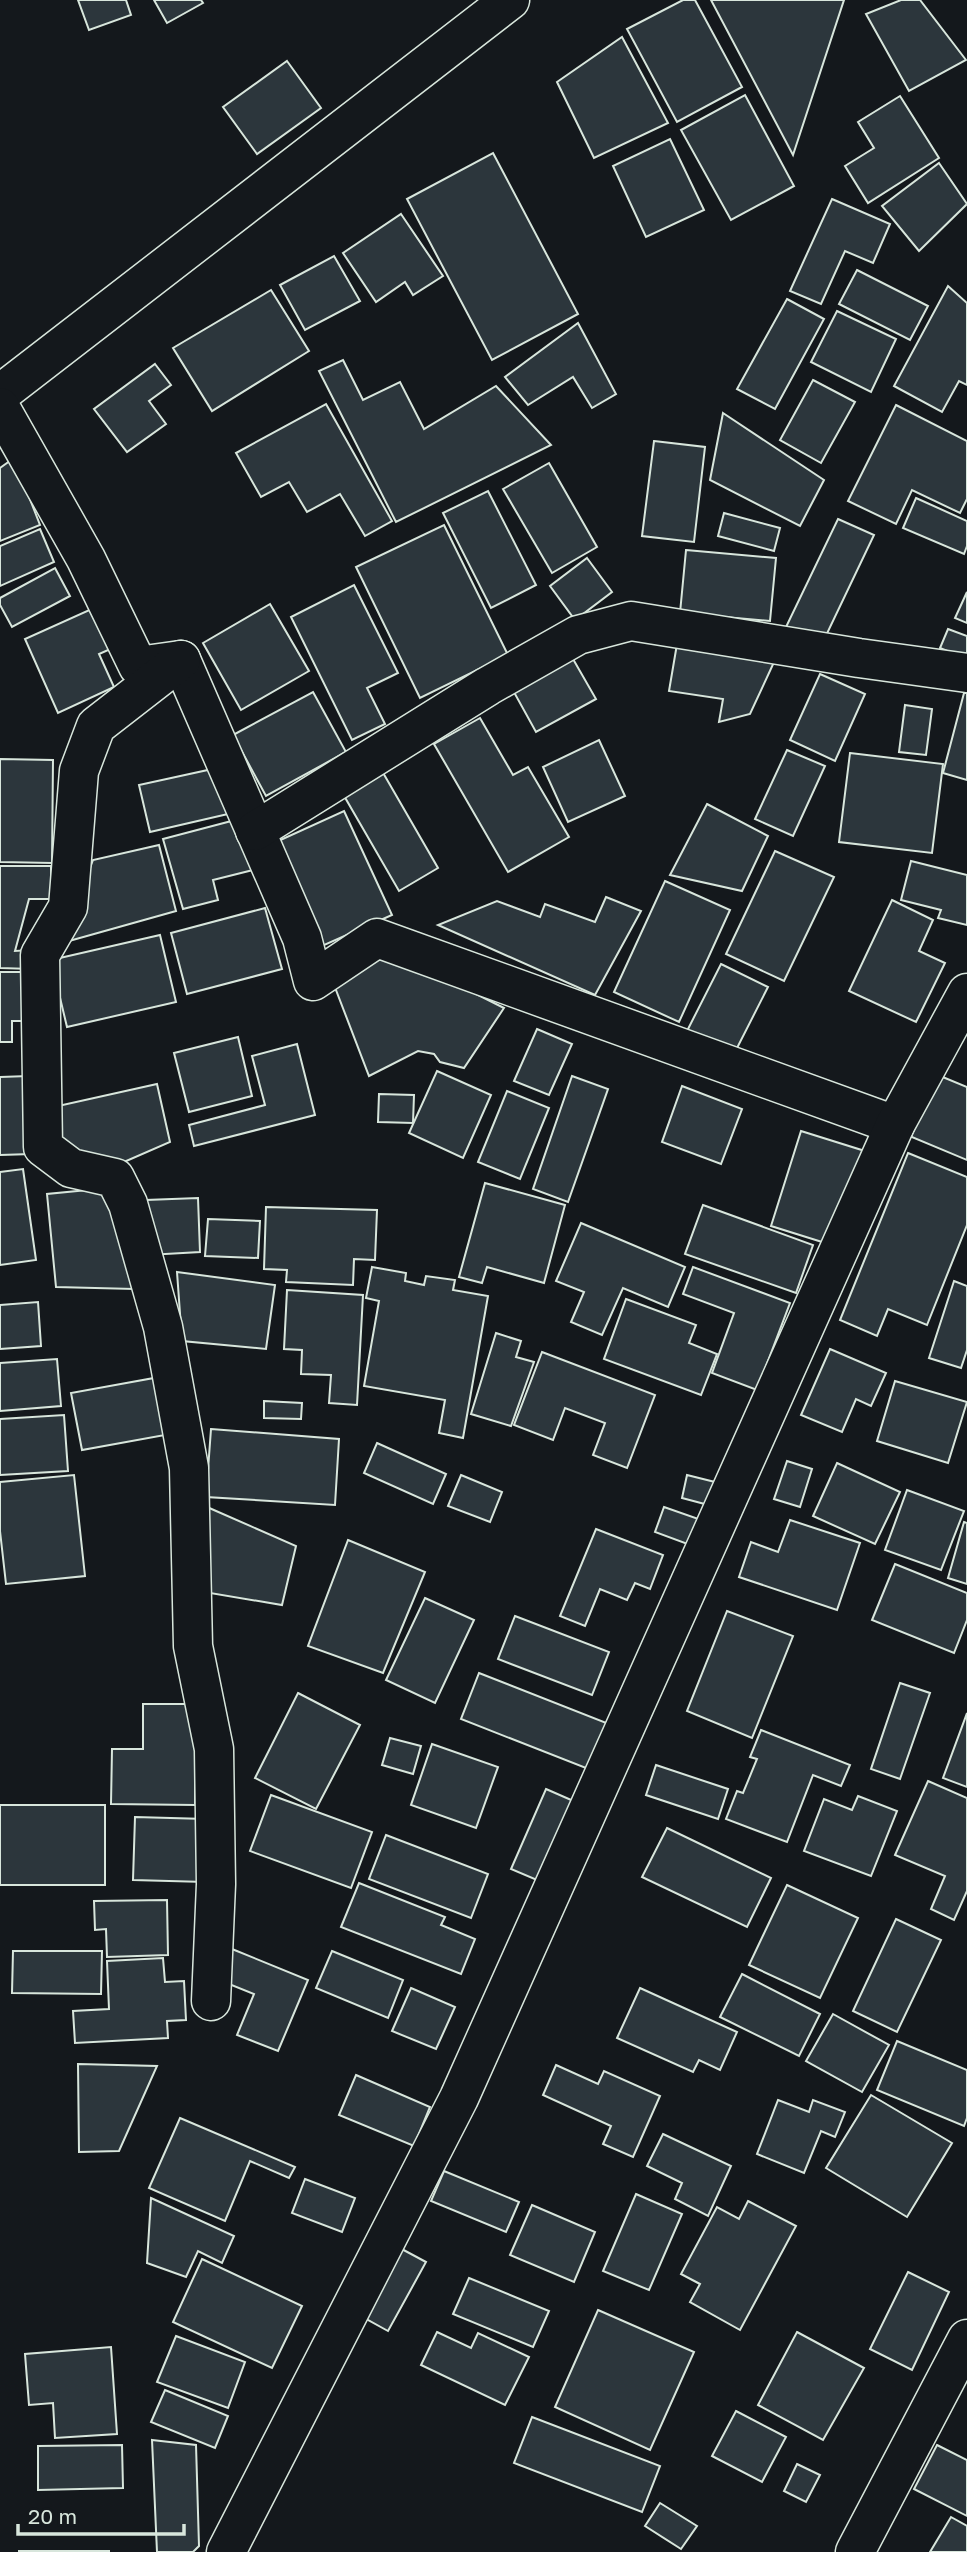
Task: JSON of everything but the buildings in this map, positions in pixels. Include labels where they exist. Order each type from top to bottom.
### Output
[{"type":"street","points":[[0,394],[510,0]]},
{"type":"street","points":[[0,407],[86,559],[138,666],[181,660]]},
{"type":"street","points":[[255,831],[488,686],[578,635],[631,621],[859,659],[967,673]]},
{"type":"street","points":[[181,660],[302,938],[313,981],[377,938],[895,1125]]},
{"type":"street","points":[[181,660],[96,726],[79,771],[68,907],[40,955],[43,1147],[71,1168],[116,1178],[128,1204],[163,1327],[189,1468],[193,1646],[214,1749],[216,1884],[211,2001]]},
{"type":"street","points":[[226,2552],[459,2098],[895,1125],[967,993]]},
{"type":"street","points":[[855,2552],[967,2339]]}]
